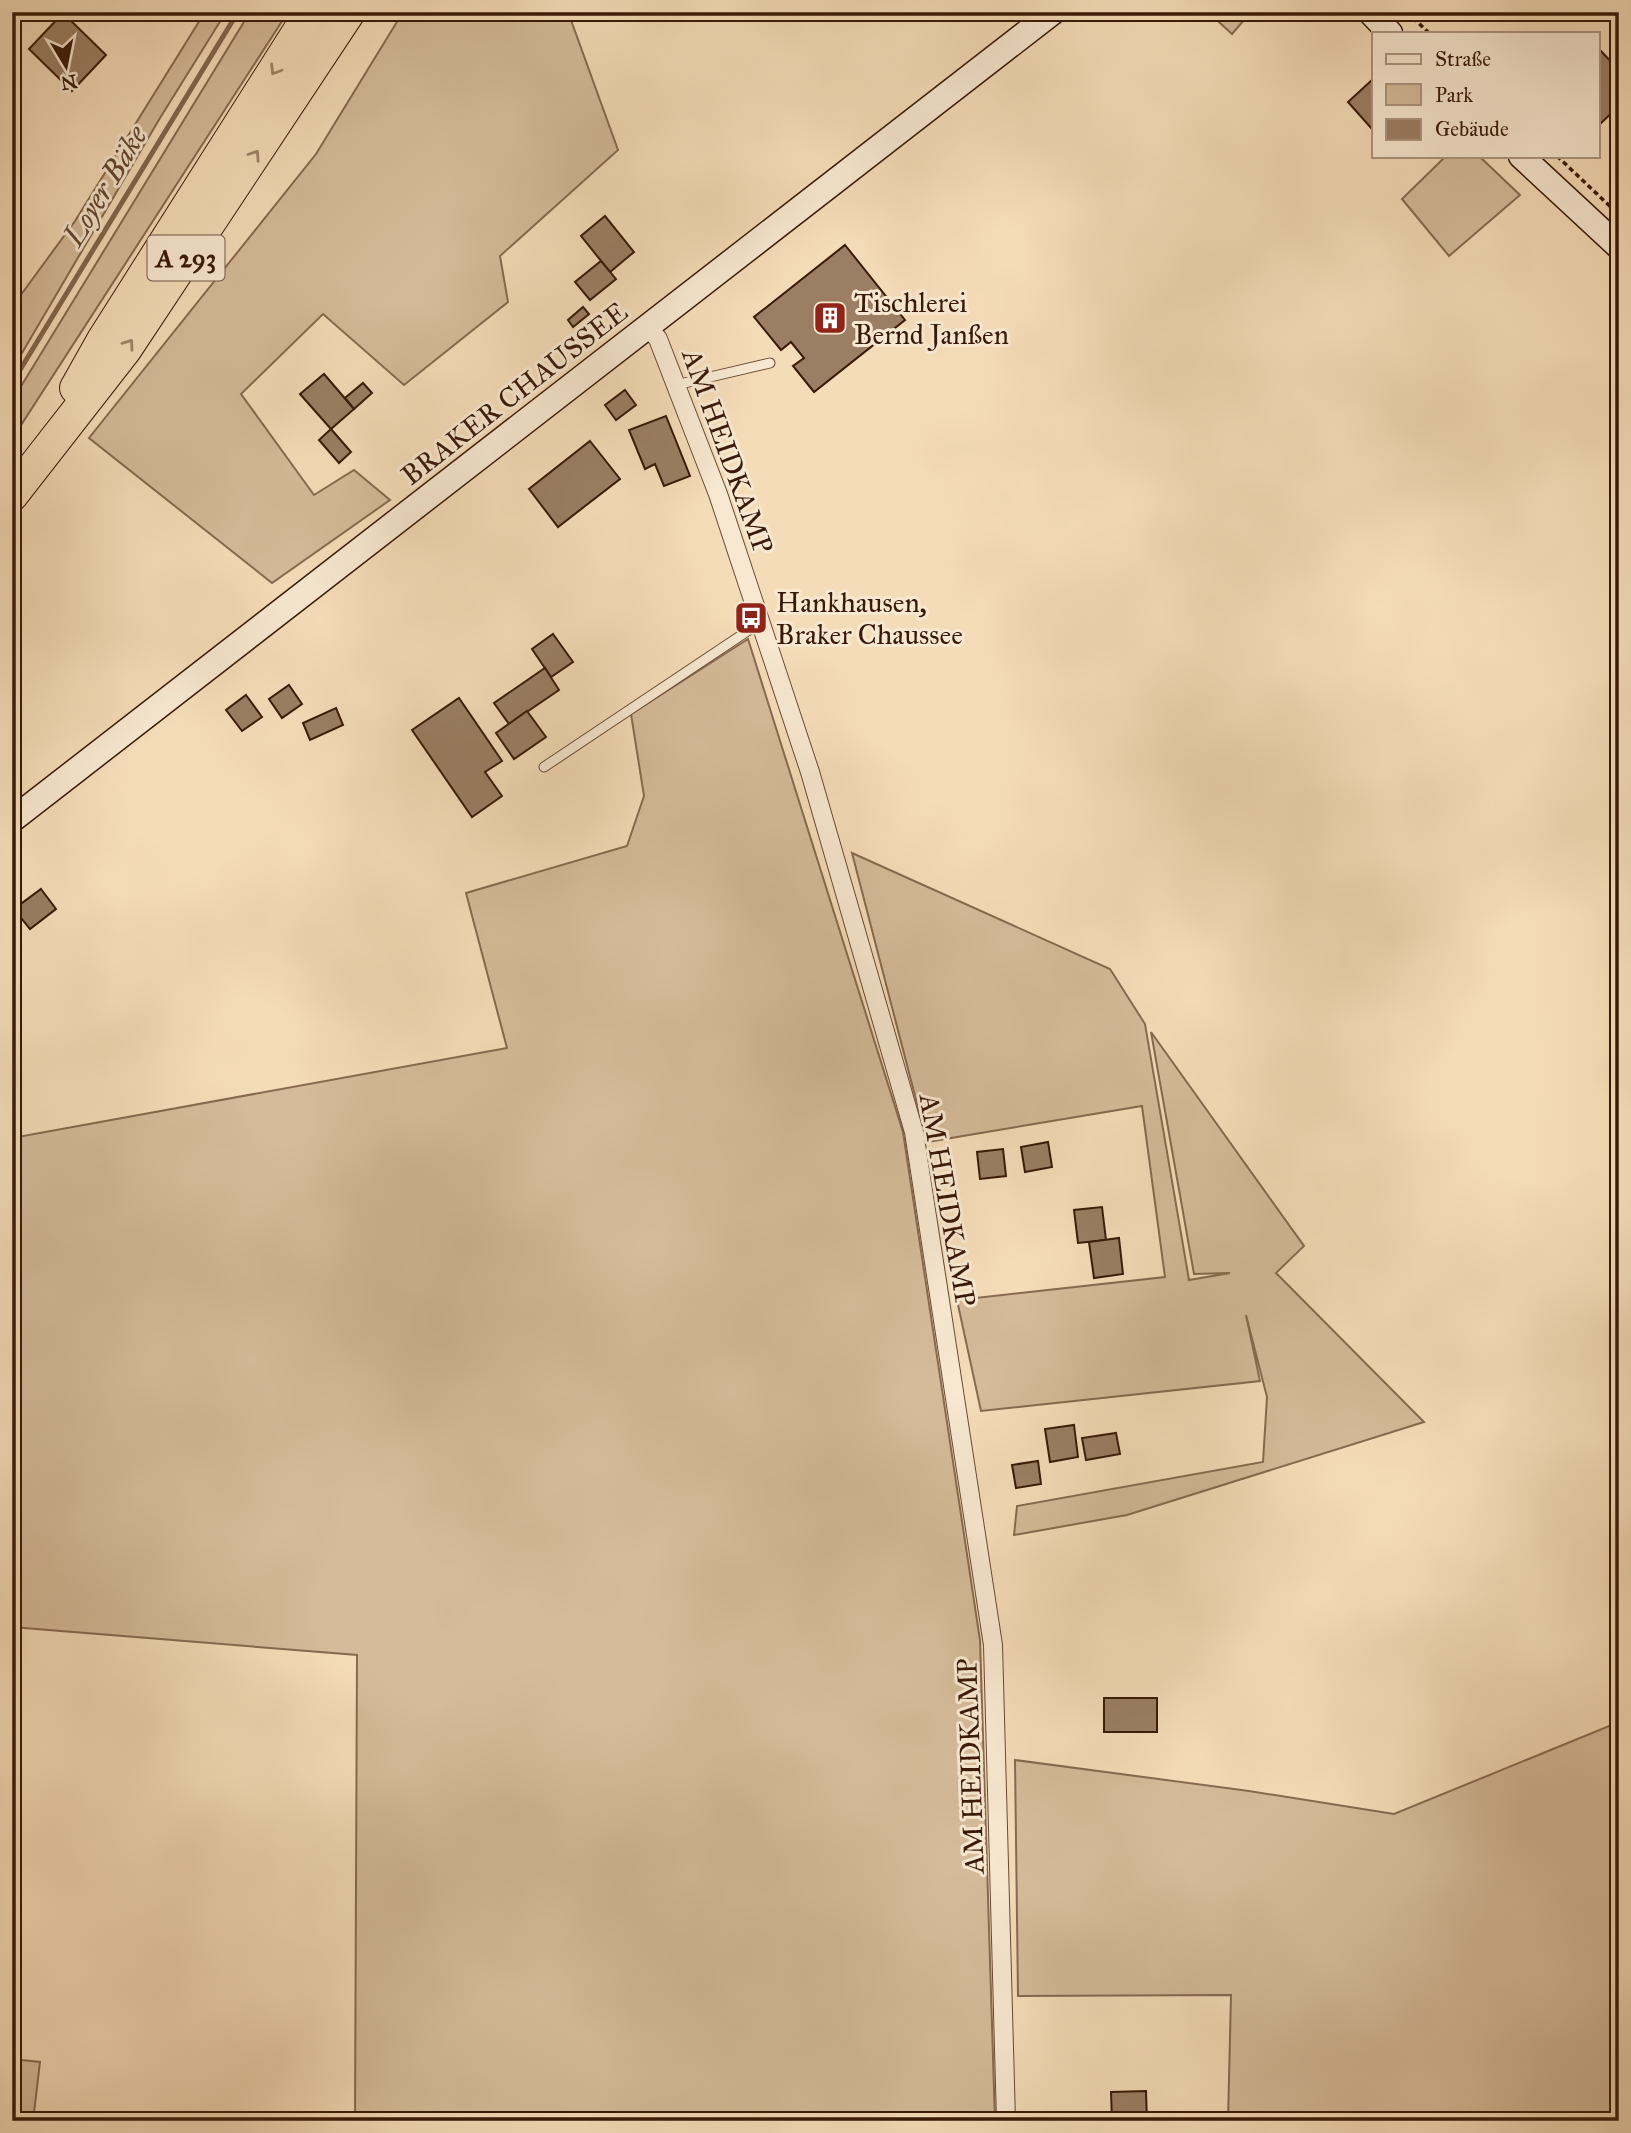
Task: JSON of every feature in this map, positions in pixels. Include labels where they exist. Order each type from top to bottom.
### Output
[{"type":"highway","name":"A 293","points":[[12,493],[103,340],[311,12]]},
{"type":"highway","name":"A 293","points":[[12,493],[125,349],[349,12]]},
{"type":"street","name":"BRAKER CHAUSSEE","points":[[12,820],[1053,12]]},
{"type":"street","points":[[1370,12],[1389,32]]},
{"type":"street","points":[[1523,158],[1619,247]]},
{"type":"street","name":"AM HEIDKAMP","points":[[648,327],[658,339],[676,385],[718,494],[762,622],[830,834],[914,1132],[993,1645],[1006,2121]]},
{"type":"lane","points":[[676,385],[770,363]]},
{"type":"lane","points":[[544,767],[762,622]]},
{"type":"path","points":[[1407,12],[1428,32]]},
{"type":"path","points":[[1559,158],[1619,215]]},
{"type":"green space","points":[[205,12],[226,12],[160,118],[12,370],[12,307],[75,221]]},
{"type":"green space","points":[[250,12],[288,12],[12,439],[12,401]]},
{"type":"green space","points":[[403,12],[568,12],[618,150],[500,256],[508,302],[404,385],[323,314],[241,394],[314,495],[354,470],[390,500],[272,583],[89,438],[316,154]]},
{"type":"green space","points":[[1208,12],[1251,12],[1232,34]]},
{"type":"green space","points":[[1444,158],[1481,158],[1520,195],[1449,256],[1402,199]]},
{"type":"green space","points":[[748,639],[903,1132],[980,1640],[995,2121],[355,2121],[357,1655],[12,1627],[12,1138],[507,1048],[466,893],[627,846],[644,796],[631,714]]},
{"type":"green space","points":[[852,853],[1110,969],[1145,1024],[1189,1280],[1230,1273],[1194,1274],[1151,1032],[1304,1246],[1276,1273],[1424,1422],[1127,1515],[1014,1535],[1017,1506],[1263,1462],[1267,1397],[1246,1315],[1260,1381],[981,1411],[957,1300],[1165,1277],[1142,1106],[927,1142]]},
{"type":"green space","points":[[1619,1722],[1619,2121],[1228,2121],[1231,1995],[1018,1996],[1015,1760],[1249,1791],[1394,1814]]},
{"type":"green space","points":[[12,2059],[40,2062],[33,2121],[12,2121]]},
{"type":"building","points":[[63,13],[106,55],[72,91],[29,49]]},
{"type":"building","points":[[1600,50],[1619,70],[1619,106],[1600,124]]},
{"type":"building","points":[[1372,80],[1372,129],[1348,102]]},
{"type":"building","points":[[605,216],[634,252],[610,272],[581,236]]},
{"type":"building","name":"Tischlerei Bernd Janßen","points":[[845,245],[905,320],[814,392],[793,366],[804,358],[791,342],[781,350],[754,317]]},
{"type":"building","points":[[601,261],[616,279],[590,300],[575,282]]},
{"type":"building","points":[[583,307],[589,314],[573,327],[568,320]]},
{"type":"building","points":[[324,374],[354,409],[331,429],[300,394]]},
{"type":"building","points":[[363,383],[372,393],[354,409],[345,398]]},
{"type":"building","points":[[625,390],[636,405],[616,420],[605,405]]},
{"type":"building","points":[[666,416],[690,476],[664,486],[655,464],[645,469],[629,430]]},
{"type":"building","points":[[331,429],[351,452],[339,463],[319,440]]},
{"type":"building","points":[[590,441],[620,479],[558,527],[529,489]]},
{"type":"building","points":[[553,634],[573,662],[551,677],[532,649]]},
{"type":"building","points":[[545,668],[559,690],[509,724],[494,703]]},
{"type":"building","points":[[289,685],[302,704],[282,718],[269,699]]},
{"type":"building","points":[[246,695],[262,717],[242,731],[226,710]]},
{"type":"building","points":[[459,698],[502,761],[485,772],[502,796],[472,817],[412,730]]},
{"type":"building","points":[[336,708],[343,725],[310,740],[303,723]]},
{"type":"building","points":[[527,711],[546,737],[514,759],[496,733]]},
{"type":"building","points":[[41,889],[56,909],[30,929],[14,909]]},
{"type":"building","points":[[1048,1142],[1052,1167],[1025,1172],[1021,1147]]},
{"type":"building","points":[[1003,1149],[1006,1176],[980,1179],[977,1152]]},
{"type":"building","points":[[1102,1207],[1106,1240],[1078,1243],[1074,1210]]},
{"type":"building","points":[[1119,1238],[1123,1274],[1094,1278],[1089,1242]]},
{"type":"building","points":[[1074,1425],[1078,1457],[1050,1462],[1045,1429]]},
{"type":"building","points":[[1116,1433],[1120,1454],[1086,1460],[1082,1438]]},
{"type":"building","points":[[1038,1461],[1041,1484],[1016,1488],[1012,1465]]},
{"type":"building","points":[[1104,1698],[1157,1698],[1157,1732],[1104,1732]]},
{"type":"building","points":[[1146,2091],[1147,2121],[1112,2121],[1111,2092]]},
{"type":"waterway","name":"Loyer Bäke","points":[[12,383],[238,12]]},
{"type":"place","name":"Tischlerei Bernd Janßen","points":[[830,318]]},
{"type":"place","name":"Hankhausen, Braker Chaussee","points":[[751,618]]}]
